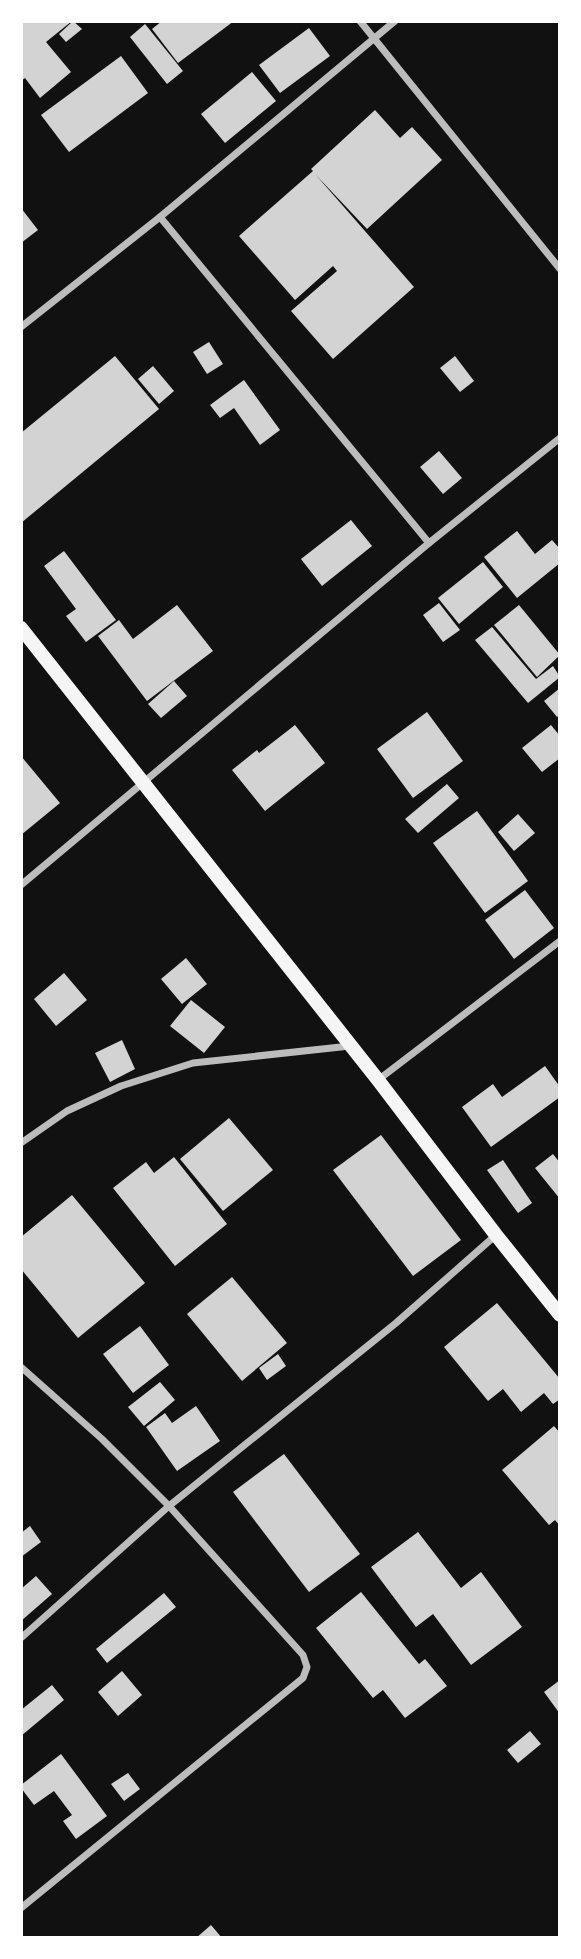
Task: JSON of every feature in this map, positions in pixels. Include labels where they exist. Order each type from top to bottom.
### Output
[{"type":"main road","points":[[21,628],[560,1315]]},
{"type":"street","points":[[360,21],[560,269]]},
{"type":"street","points":[[21,327],[160,217],[395,21]]},
{"type":"street","points":[[160,217],[429,543]]},
{"type":"street","points":[[21,885],[429,543],[560,438]]},
{"type":"street","points":[[378,1080],[560,941]]},
{"type":"street","points":[[21,1143],[66,1111],[121,1086],[193,1063],[351,1046]]},
{"type":"street","points":[[21,1638],[169,1506],[396,1323],[496,1235]]},
{"type":"street","points":[[21,1367],[102,1439],[169,1506],[303,1655],[307,1667],[303,1678],[21,1908]]},
{"type":"street","points":[[21,1383],[30,1375]]},
{"type":"building","points":[[21,21],[72,21],[46,42],[71,72],[40,98],[25,78],[21,81]]},
{"type":"building","points":[[73,21],[82,29],[66,42],[59,34]]},
{"type":"building","points":[[162,21],[234,21],[178,63],[152,29]]},
{"type":"building","points":[[145,24],[183,71],[167,84],[130,37]]},
{"type":"building","points":[[309,28],[330,56],[280,93],[259,65]]},
{"type":"building","points":[[121,56],[148,93],[69,152],[41,115]]},
{"type":"building","points":[[252,72],[276,101],[225,143],[201,114]]},
{"type":"building","points":[[375,110],[400,138],[412,127],[442,160],[367,229],[315,174],[414,287],[333,359],[291,311],[337,271],[333,266],[295,300],[239,236],[313,171],[311,169]]},
{"type":"building","points":[[21,208],[38,230],[21,243]]},
{"type":"building","points":[[209,342],[223,364],[207,374],[193,352]]},
{"type":"building","points":[[115,356],[159,409],[21,523],[21,433]]},
{"type":"building","points":[[455,356],[474,381],[460,392],[440,368]]},
{"type":"building","points":[[153,366],[174,391],[159,404],[138,379]]},
{"type":"building","points":[[244,380],[280,430],[260,445],[234,408],[220,418],[210,405]]},
{"type":"building","points":[[439,451],[462,478],[443,494],[420,467]]},
{"type":"building","points":[[351,520],[372,546],[322,586],[301,559]]},
{"type":"building","points":[[517,531],[535,554],[552,540],[560,549],[560,563],[517,598],[484,557]]},
{"type":"building","points":[[64,551],[116,620],[86,642],[66,616],[76,609],[44,566]]},
{"type":"building","points":[[483,562],[503,587],[459,624],[438,598]]},
{"type":"building","points":[[439,603],[460,630],[443,642],[423,615]]},
{"type":"building","points":[[177,605],[213,651],[147,701],[98,636],[119,620],[133,639]]},
{"type":"building","points":[[519,605],[560,655],[537,677],[494,625]]},
{"type":"building","points":[[492,627],[536,679],[553,666],[560,677],[528,703],[475,640]]},
{"type":"building","points":[[174,681],[187,696],[161,718],[148,704]]},
{"type":"building","points":[[560,688],[560,715],[557,717],[544,701]]},
{"type":"building","points":[[427,712],[463,761],[413,798],[377,749]]},
{"type":"building","points":[[295,725],[325,763],[265,811],[232,770]]},
{"type":"building","points":[[551,725],[560,736],[560,758],[542,772],[522,748]]},
{"type":"building","points":[[21,756],[60,803],[21,835]]},
{"type":"building","points":[[447,784],[459,798],[418,833],[405,819]]},
{"type":"building","points":[[477,811],[528,881],[485,913],[433,843]]},
{"type":"building","points":[[518,814],[535,833],[514,851],[498,832]]},
{"type":"building","points":[[525,890],[554,928],[514,959],[485,920]]},
{"type":"building","points":[[186,958],[207,984],[182,1004],[161,979]]},
{"type":"building","points":[[64,973],[87,1000],[56,1026],[34,999]]},
{"type":"building","points":[[191,1000],[225,1027],[204,1053],[170,1026]]},
{"type":"building","points":[[122,1040],[135,1069],[110,1082],[95,1053]]},
{"type":"building","points":[[545,1066],[560,1087],[560,1097],[491,1147],[462,1107],[493,1084],[502,1097]]},
{"type":"building","points":[[229,1118],[273,1170],[223,1211],[180,1159]]},
{"type":"building","points":[[381,1135],[461,1240],[413,1276],[333,1170]]},
{"type":"building","points":[[553,1154],[560,1163],[560,1199],[535,1168]]},
{"type":"building","points":[[174,1157],[227,1224],[175,1266],[113,1188],[146,1162],[154,1173]]},
{"type":"building","points":[[503,1160],[532,1203],[518,1213],[487,1170]]},
{"type":"building","points":[[72,1195],[145,1283],[78,1338],[21,1269],[21,1237]]},
{"type":"building","points":[[232,1277],[287,1343],[242,1381],[187,1314]]},
{"type":"building","points":[[497,1303],[560,1379],[560,1399],[553,1404],[544,1393],[521,1412],[503,1389],[488,1401],[444,1347]]},
{"type":"building","points":[[140,1326],[169,1365],[133,1393],[103,1354]]},
{"type":"building","points":[[278,1354],[286,1366],[267,1380],[259,1368]]},
{"type":"building","points":[[160,1382],[175,1400],[144,1426],[128,1407]]},
{"type":"building","points":[[196,1406],[220,1441],[177,1471],[146,1427],[165,1413],[172,1423]]},
{"type":"building","points":[[554,1426],[560,1433],[560,1526],[555,1520],[549,1525],[502,1470]]},
{"type":"building","points":[[284,1454],[360,1554],[309,1592],[233,1492]]},
{"type":"building","points":[[30,1526],[41,1542],[21,1557],[21,1533]]},
{"type":"building","points":[[418,1532],[461,1588],[481,1572],[522,1627],[471,1665],[433,1614],[416,1627],[371,1567]]},
{"type":"building","points":[[36,1576],[52,1594],[21,1621],[21,1589]]},
{"type":"building","points":[[361,1592],[419,1664],[425,1659],[447,1686],[405,1718],[383,1690],[373,1698],[316,1628]]},
{"type":"building","points":[[164,1593],[176,1607],[107,1663],[96,1649]]},
{"type":"building","points":[[122,1671],[142,1695],[118,1716],[98,1692]]},
{"type":"building","points":[[560,1680],[560,1714],[544,1692]]},
{"type":"building","points":[[52,1685],[64,1700],[21,1736],[21,1710]]},
{"type":"building","points":[[530,1731],[541,1744],[518,1763],[507,1750]]},
{"type":"building","points":[[61,1754],[107,1816],[76,1839],[63,1821],[72,1815],[54,1791],[34,1805],[21,1788],[21,1785]]},
{"type":"building","points":[[128,1773],[140,1789],[124,1801],[111,1784]]},
{"type":"building","points":[[211,1925],[222,1938],[196,1938]]}]
